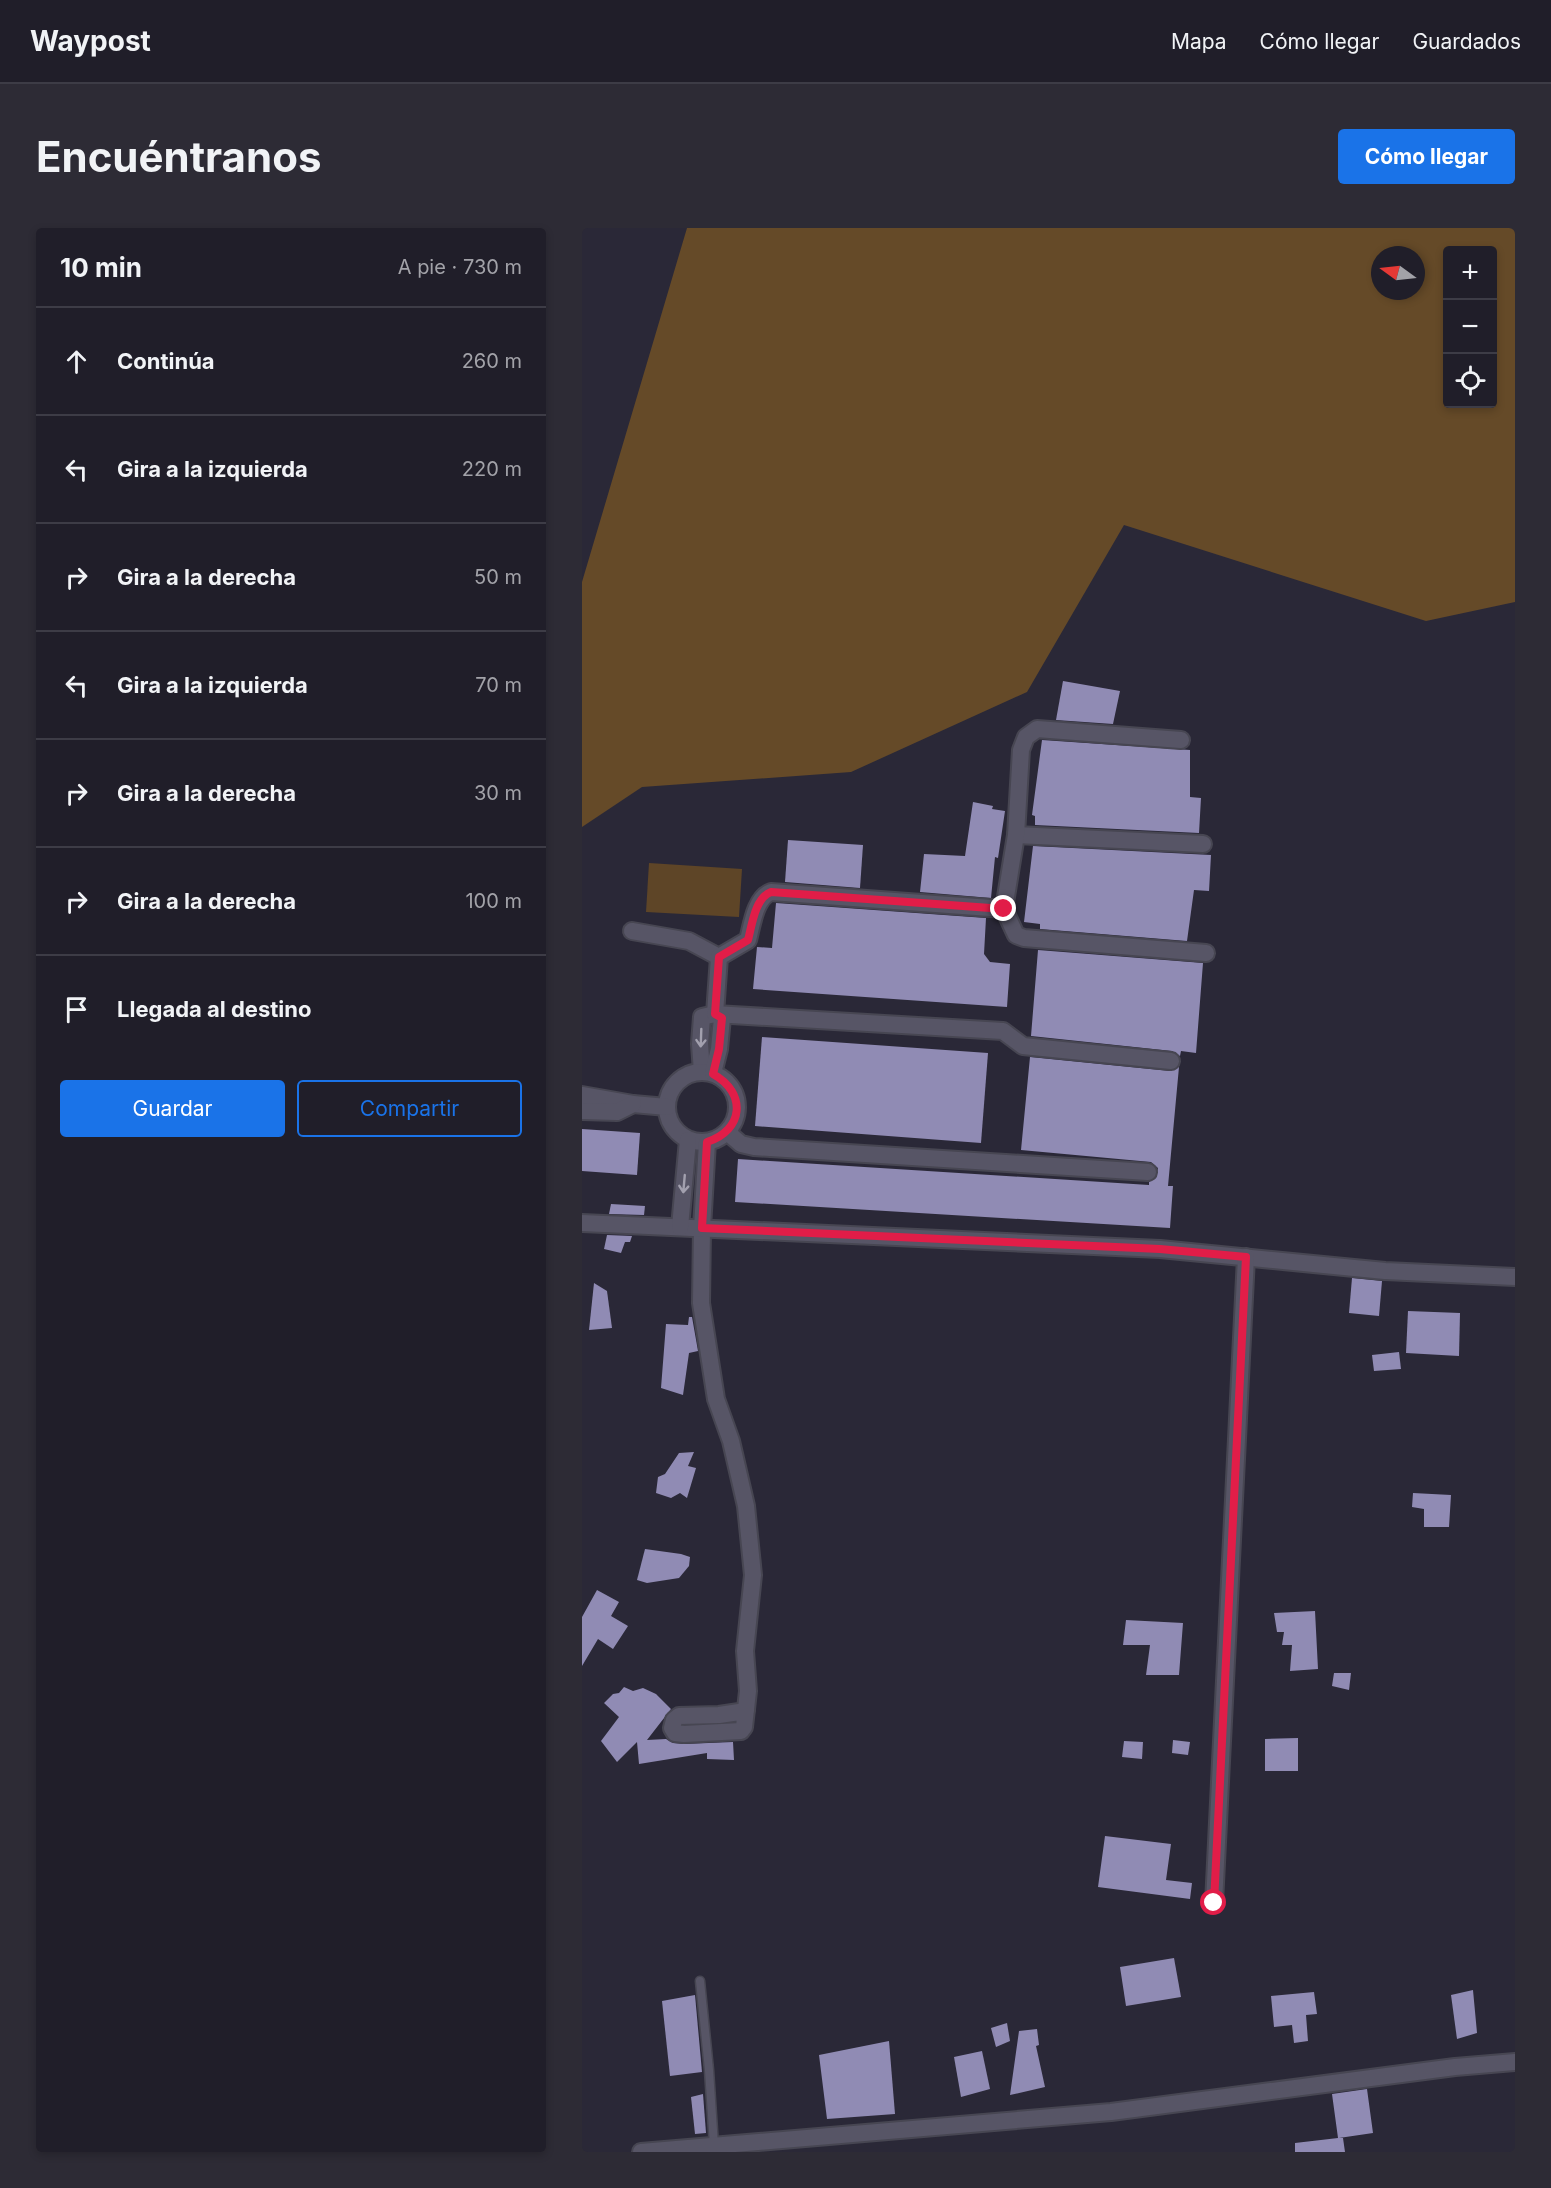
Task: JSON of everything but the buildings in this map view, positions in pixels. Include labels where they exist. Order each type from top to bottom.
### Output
[{"type":"street","points":[[1181,740],[1037,729],[1026,737],[1021,750],[1016,835],[1004,909],[1016,935],[1024,938],[1206,953]]},
{"type":"street","points":[[1016,835],[1203,844]]},
{"type":"street","points":[[719,957],[748,940],[760,900],[771,892],[1004,909]]},
{"type":"street","points":[[632,931],[689,941],[719,957]]},
{"type":"street","points":[[715,1014],[719,957]]},
{"type":"street","points":[[715,1014],[1003,1031],[1023,1046],[1171,1061]]},
{"type":"street","points":[[708,1073],[719,1049],[722,1018],[715,1014]]},
{"type":"street","points":[[708,1073],[723,1079],[731,1088],[736,1099],[737,1110],[734,1122],[727,1132],[718,1138],[707,1142],[688,1140],[675,1130],[669,1120],[669,1098],[673,1087],[681,1079],[691,1074],[708,1073]]},
{"type":"street","points":[[582,1095],[633,1104],[668,1107]]},
{"type":"street","points":[[582,1111],[617,1112],[633,1104]]},
{"type":"street","points":[[727,1132],[741,1144],[754,1147],[1148,1172]]},
{"type":"street","points":[[680,1227],[688,1140]]},
{"type":"street","points":[[707,1142],[701,1303],[716,1400],[731,1441],[746,1506],[753,1575],[745,1651],[748,1690],[746,1712]]},
{"type":"street","points":[[582,1222],[1160,1249],[1385,1271],[1515,1277]]},
{"type":"street","points":[[1214,1903],[1246,1257]]},
{"type":"street","points":[[641,2152],[1111,2112],[1455,2067],[1515,2062]]},
{"type":"lane","points":[[700,1981],[714,2146]]},
{"type":"shaded area","points":[[687,228],[1515,228],[1515,602],[1426,621],[1124,525],[1027,692],[851,772],[642,787],[582,827],[582,582]]},
{"type":"shaded area","points":[[649,863],[742,869],[739,917],[646,912]]},
{"type":"route","points":[[1004,909],[771,892],[764,895],[760,900],[748,940],[719,957],[715,1014],[722,1018],[719,1049],[713,1074],[723,1079],[731,1088],[736,1099],[737,1110],[734,1122],[727,1132],[707,1142],[702,1228],[1160,1249],[1246,1257],[1214,1903]]}]
